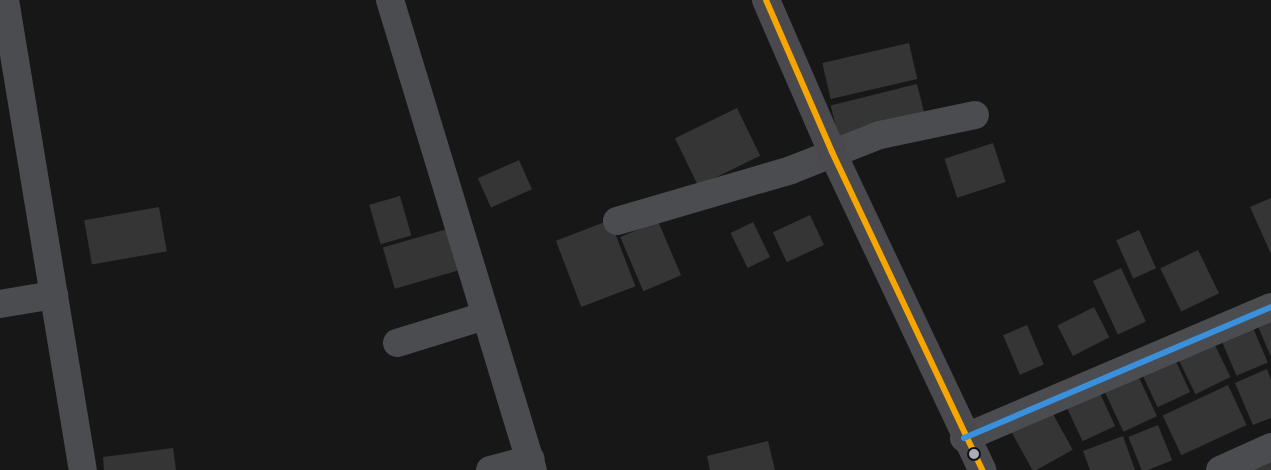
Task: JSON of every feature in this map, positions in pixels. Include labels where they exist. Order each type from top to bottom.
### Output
[{"type":"street","points":[[5,0],[83,470]]},
{"type":"street","points":[[390,0],[532,465],[490,470]]},
{"type":"street","points":[[766,0],[832,152],[964,438],[982,470]]},
{"type":"street","points":[[617,221],[792,170],[832,152],[880,135],[975,115]]},
{"type":"street","points":[[0,304],[54,295]]},
{"type":"street","points":[[964,438],[1271,306]]},
{"type":"street","points":[[397,343],[485,316]]},
{"type":"street","points":[[1220,470],[1271,447]]},
{"type":"building","points":[[909,43],[917,79],[831,99],[822,63]]},
{"type":"building","points":[[917,84],[925,116],[839,138],[831,106]]},
{"type":"building","points":[[737,108],[760,156],[698,186],[675,138]]},
{"type":"building","points":[[993,143],[1006,182],[957,198],[944,159]]},
{"type":"building","points":[[519,160],[532,189],[491,208],[478,178]]},
{"type":"building","points":[[400,196],[411,235],[381,244],[369,205]]},
{"type":"building","points":[[1271,198],[1271,254],[1250,207]]},
{"type":"building","points":[[159,207],[167,251],[92,265],[84,220]]},
{"type":"building","points":[[810,215],[824,245],[787,262],[773,232]]},
{"type":"building","points":[[610,220],[635,286],[581,307],[556,241]]},
{"type":"building","points":[[658,221],[681,275],[643,291],[620,237]]},
{"type":"building","points":[[753,222],[770,257],[748,268],[731,233]]},
{"type":"building","points":[[454,227],[466,268],[395,289],[383,247]]},
{"type":"building","points":[[1139,230],[1156,268],[1133,279],[1116,240]]},
{"type":"building","points":[[1198,250],[1219,293],[1181,312],[1160,268]]},
{"type":"building","points":[[1121,268],[1146,321],[1118,335],[1093,281]]},
{"type":"building","points":[[1094,307],[1109,337],[1073,356],[1057,326]]},
{"type":"building","points":[[1271,310],[1271,357],[1254,317]]},
{"type":"building","points":[[1251,323],[1268,363],[1237,376],[1220,336]]},
{"type":"building","points":[[1027,325],[1044,365],[1020,375],[1003,335]]},
{"type":"building","points":[[1209,333],[1230,377],[1195,394],[1174,350]]},
{"type":"building","points":[[1172,353],[1190,392],[1158,407],[1139,368]]},
{"type":"building","points":[[1135,369],[1157,416],[1123,432],[1101,385]]},
{"type":"building","points":[[1267,369],[1271,380],[1271,418],[1253,425],[1235,383]]},
{"type":"building","points":[[1228,385],[1247,425],[1181,455],[1163,415]]},
{"type":"building","points":[[1097,387],[1115,426],[1083,441],[1064,402]]},
{"type":"building","points":[[1049,407],[1073,450],[1036,470],[1032,470],[1010,429]]},
{"type":"building","points":[[1158,425],[1172,460],[1148,470],[1142,470],[1128,437]]},
{"type":"building","points":[[1123,436],[1135,470],[1090,470],[1083,451]]},
{"type":"building","points":[[768,441],[775,470],[710,470],[707,456]]},
{"type":"building","points":[[173,448],[176,470],[104,470],[103,457]]},
{"type":"building","points":[[1271,449],[1271,470],[1243,470]]},
{"type":"transit line","points":[[766,0],[832,152],[982,470]]},
{"type":"transit line","points":[[964,438],[1271,307]]}]
